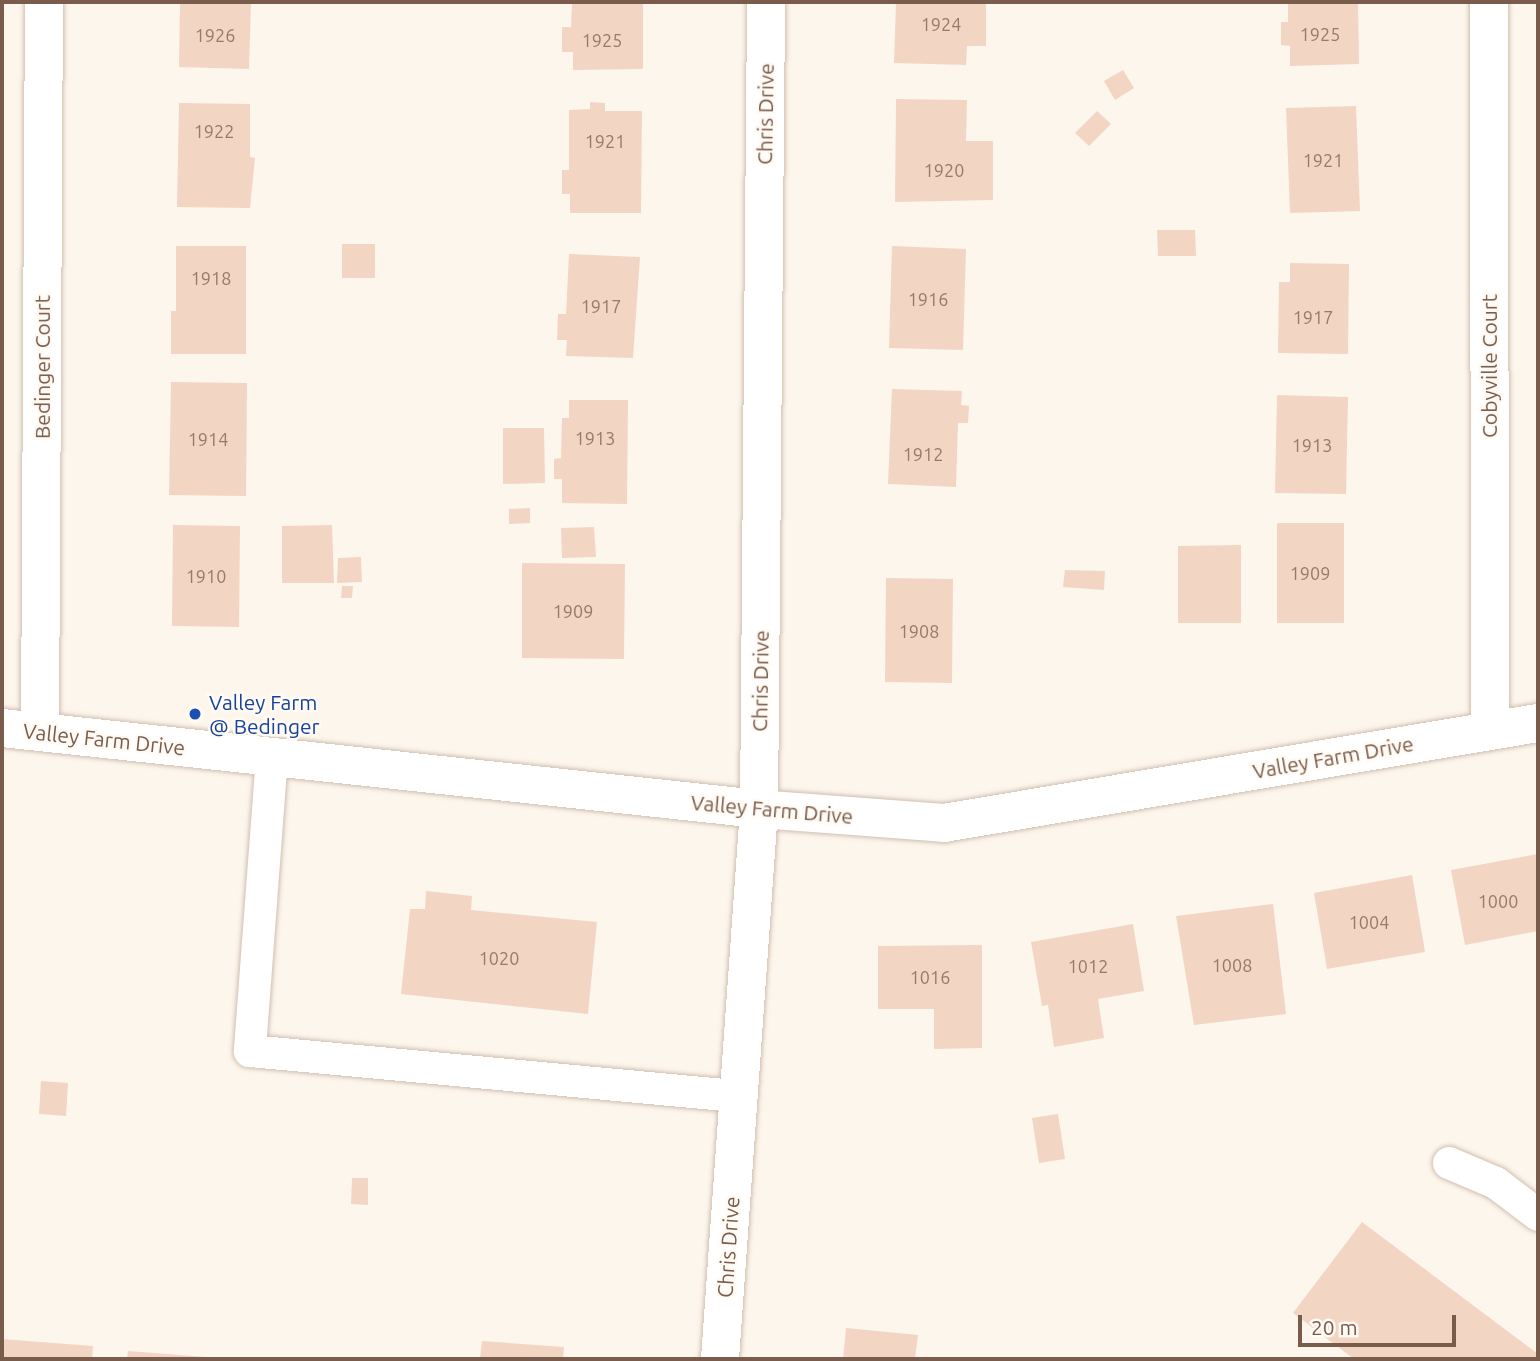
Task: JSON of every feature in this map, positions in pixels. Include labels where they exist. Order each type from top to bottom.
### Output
[{"type":"street","name":"Bedinger Court","points":[[40,732],[44,2]]},
{"type":"street","name":"Chris Drive","points":[[720,1359],[759,809],[766,2]]},
{"type":"street","name":"Cobyville Court","points":[[1489,2],[1490,730]]},
{"type":"street","name":"Valley Farm Drive","points":[[2,728],[759,809],[944,823],[1538,723]]},
{"type":"lane","points":[[272,757],[250,1052],[739,1096]]},
{"type":"lane","points":[[1449,1163],[1496,1183],[1538,1215]]},
{"type":"building","points":[[180,2],[251,2],[249,69],[179,67]]},
{"type":"building","points":[[572,2],[643,2],[643,69],[573,70],[573,52],[562,52],[562,27],[571,27]]},
{"type":"building","points":[[896,2],[986,2],[986,46],[967,46],[966,65],[894,63]]},
{"type":"building","points":[[1288,2],[1358,2],[1359,64],[1290,66],[1290,46],[1281,45],[1281,22],[1288,22]]},
{"type":"building","points":[[1123,70],[1134,88],[1115,100],[1104,81]]},
{"type":"building","points":[[896,99],[967,100],[966,141],[993,141],[993,200],[895,202]]},
{"type":"building","points":[[590,102],[605,103],[605,111],[642,111],[641,213],[570,213],[570,194],[562,194],[562,170],[569,170],[569,110],[590,109]]},
{"type":"building","points":[[179,103],[250,104],[250,157],[255,158],[250,208],[177,207]]},
{"type":"building","points":[[1356,106],[1360,211],[1290,213],[1286,108]]},
{"type":"building","points":[[1097,111],[1111,124],[1089,146],[1075,133]]},
{"type":"building","points":[[1157,230],[1195,230],[1196,256],[1158,256]]},
{"type":"building","points":[[342,244],[375,244],[375,278],[342,278]]},
{"type":"building","points":[[176,246],[246,246],[246,354],[171,354],[171,311],[176,311]]},
{"type":"building","points":[[892,246],[966,249],[963,350],[889,348]]},
{"type":"building","points":[[569,254],[640,257],[633,358],[566,356],[567,340],[557,340],[558,314],[566,314]]},
{"type":"building","points":[[1290,263],[1349,264],[1348,354],[1278,353],[1279,282],[1290,282]]},
{"type":"building","points":[[171,382],[247,383],[246,496],[169,495]]},
{"type":"building","points":[[892,389],[962,391],[961,405],[969,406],[968,423],[958,423],[956,487],[888,484]]},
{"type":"building","points":[[1277,395],[1348,397],[1346,494],[1275,493]]},
{"type":"building","points":[[569,400],[628,400],[627,504],[562,503],[562,479],[554,479],[554,459],[561,458],[562,418],[569,418]]},
{"type":"building","points":[[503,428],[544,428],[545,483],[503,484]]},
{"type":"building","points":[[530,508],[530,523],[509,524],[509,509]]},
{"type":"building","points":[[1277,523],[1344,523],[1344,623],[1277,623]]},
{"type":"building","points":[[173,525],[240,526],[239,627],[172,626]]},
{"type":"building","points":[[332,525],[334,583],[282,583],[282,526]]},
{"type":"building","points":[[594,527],[596,557],[562,558],[561,528]]},
{"type":"building","points":[[1241,545],[1241,623],[1178,623],[1178,546]]},
{"type":"building","points":[[361,557],[362,582],[337,583],[338,558]]},
{"type":"building","points":[[522,563],[625,564],[624,659],[522,658]]},
{"type":"building","points":[[1065,570],[1105,571],[1104,590],[1063,587]]},
{"type":"building","points":[[886,578],[953,579],[952,683],[885,682]]},
{"type":"building","points":[[342,586],[353,586],[352,598],[341,598]]},
{"type":"building","points":[[1538,854],[1538,931],[1465,945],[1451,870]]},
{"type":"building","points":[[1412,875],[1425,952],[1327,969],[1314,893]]},
{"type":"building","points":[[426,891],[472,896],[471,910],[597,922],[588,1014],[401,994],[410,909],[425,909]]},
{"type":"building","points":[[1273,904],[1286,1014],[1194,1025],[1176,916]]},
{"type":"building","points":[[1133,924],[1144,991],[1098,999],[1104,1038],[1054,1047],[1048,1005],[1042,1006],[1031,942]]},
{"type":"building","points":[[982,945],[982,1048],[934,1049],[934,1009],[878,1009],[878,946]]},
{"type":"building","points":[[41,1081],[68,1083],[66,1116],[39,1114]]},
{"type":"building","points":[[1058,1114],[1065,1159],[1039,1163],[1032,1118]]},
{"type":"building","points":[[352,1178],[368,1178],[368,1205],[351,1204]]},
{"type":"building","points":[[1362,1222],[1538,1354],[1538,1359],[1354,1359],[1293,1313]]},
{"type":"building","points":[[846,1328],[918,1335],[915,1359],[843,1359]]},
{"type":"building","points":[[2,1339],[93,1346],[92,1359],[2,1359]]},
{"type":"building","points":[[482,1341],[564,1347],[563,1359],[480,1359]]},
{"type":"building","points":[[128,1351],[206,1357],[206,1359],[127,1359]]},
{"type":"place","name":"Valley Farm @ Bedinger","points":[[195,714]]}]
